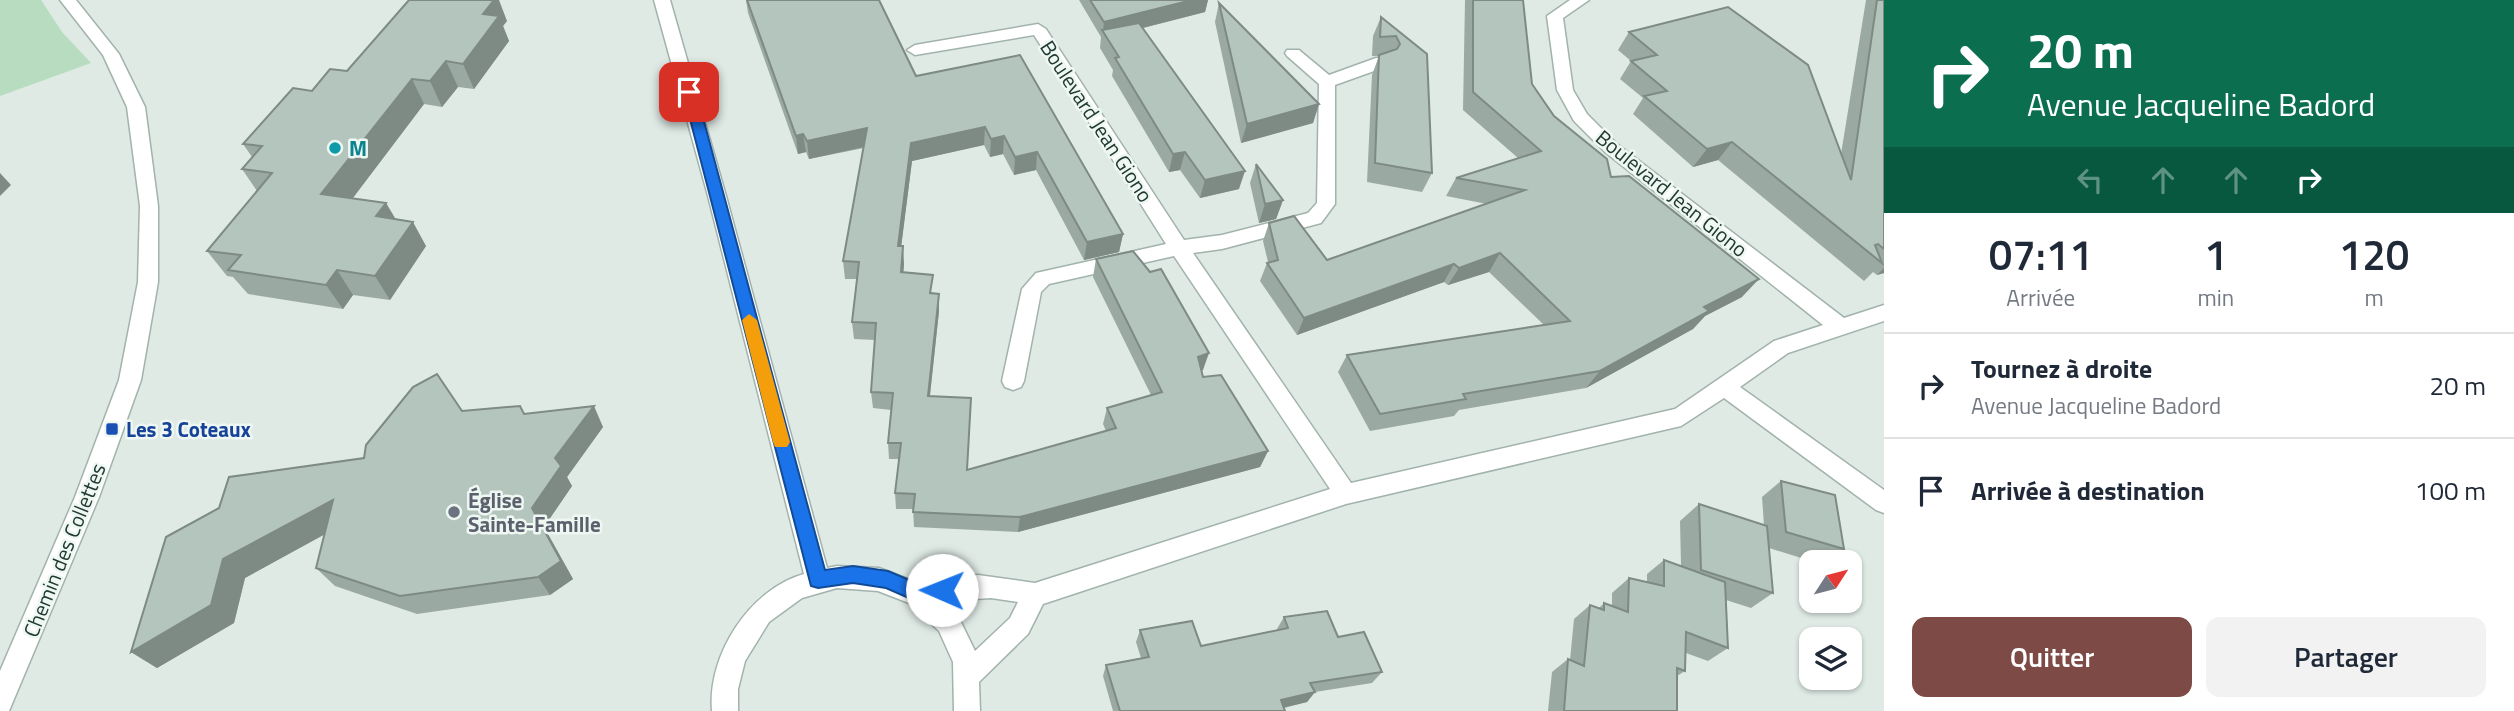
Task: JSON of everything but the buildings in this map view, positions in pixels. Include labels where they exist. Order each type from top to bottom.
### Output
[{"type":"street","name":"Chemin des Collettes","points":[[0,702],[88,497],[130,380],[148,282],[149,206],[136,107],[111,54],[68,0]]},
{"type":"street","points":[[662,0],[717,196],[818,580]]},
{"type":"street","name":"Boulevard Jean Giono","points":[[1581,0],[1555,16],[1565,90],[1580,117],[1611,148],[1839,326]]},
{"type":"street","name":"Boulevard Jean Giono","points":[[915,50],[1038,29],[1179,248],[1346,494]]},
{"type":"street","points":[[1293,53],[1327,82]]},
{"type":"street","points":[[1327,82],[1382,62]]},
{"type":"street","points":[[1013,381],[1032,289],[1043,278],[1179,248],[1222,242],[1314,218],[1326,204],[1327,82]]},
{"type":"street","points":[[920,594],[964,586],[1002,586],[1035,595],[1346,494],[1681,417],[1726,388],[1781,346],[1884,313]]},
{"type":"street","points":[[1726,388],[1884,503]]},
{"type":"street","points":[[719,710],[728,672],[740,640],[761,614],[788,593],[818,580],[853,575],[888,580],[920,594],[945,618],[963,649],[970,689],[967,711]]},
{"type":"street","points":[[968,675],[1019,626],[1035,595]]},
{"type":"green space","points":[[0,0],[41,0],[62,32],[91,63],[0,96]]},
{"type":"slow traffic","points":[[749,320],[781,442]]},
{"type":"place","name":"M","points":[[335,148]]},
{"type":"place","name":"Les 3 Coteaux","points":[[112,429]]},
{"type":"place","name":"Église Sainte-Famille","points":[[454,512]]},
{"type":"route","points":[[689,92],[818,580],[853,575],[888,580],[920,594],[942,590]]}]
